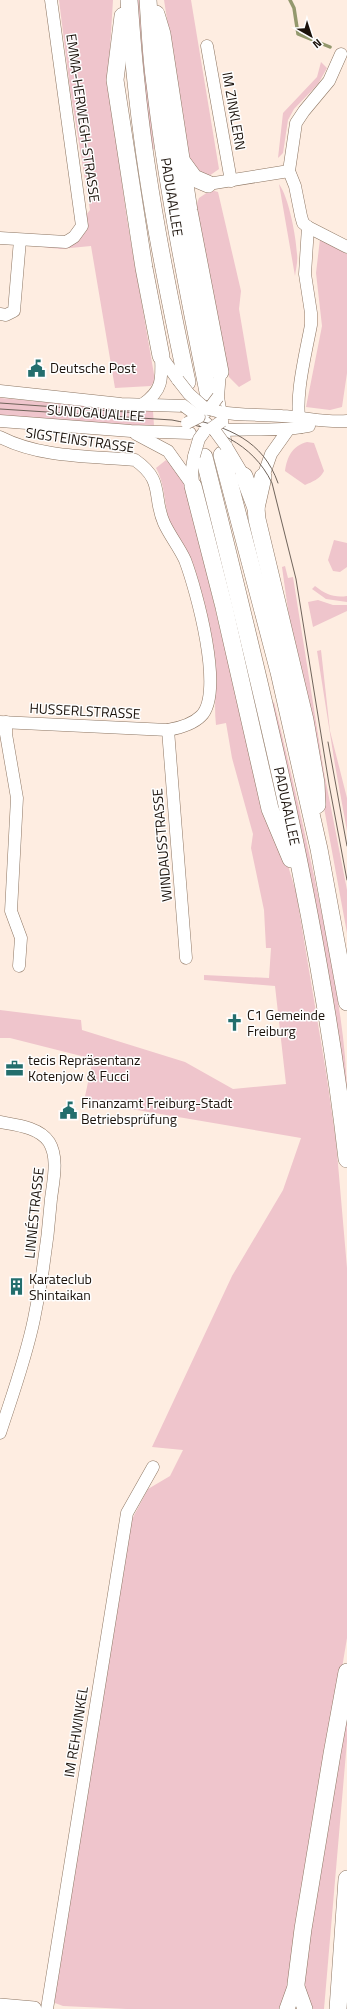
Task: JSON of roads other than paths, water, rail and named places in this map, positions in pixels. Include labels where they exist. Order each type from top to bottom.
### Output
[{"type":"highway","points":[[125,0],[115,80],[144,268],[161,356]]},
{"type":"highway","name":"PADUAALLEE","points":[[129,0],[136,82],[145,153],[183,381]]},
{"type":"highway","points":[[149,0],[162,34],[217,387]]},
{"type":"highway","name":"PADUAALLEE","points":[[149,0],[155,84],[188,291],[217,387]]},
{"type":"highway","points":[[181,161],[194,178],[208,184],[194,197],[189,211]]},
{"type":"highway","name":"PADUAALLEE","points":[[199,456],[260,680],[307,896],[337,1070],[347,1159]]},
{"type":"highway","points":[[232,460],[256,508]]},
{"type":"highway","name":"PADUAALLEE","points":[[232,460],[319,849],[347,1002]]},
{"type":"highway","points":[[263,477],[256,508],[257,519],[306,726],[316,784],[319,849]]},
{"type":"highway","points":[[194,486],[224,607],[270,809],[307,896]]},
{"type":"highway","points":[[296,1984],[304,1922],[347,1672]]},
{"type":"highway","points":[[338,2009],[347,1880]]},
{"type":"main road","points":[[287,2009],[296,1984]]},
{"type":"main road","points":[[296,1984],[305,2009]]},
{"type":"main road","points":[[1,2007],[34,2009]]},
{"type":"street","name":"EMMA-HERWEGH-STRASSE","points":[[20,240],[66,242],[74,237],[82,226],[64,102],[52,0]]},
{"type":"street","name":"IM ZINKLERN","points":[[207,46],[231,180]]},
{"type":"street","points":[[341,54],[329,81],[296,123],[289,171],[295,186],[301,216],[308,227],[347,246]]},
{"type":"street","points":[[208,184],[289,171]]},
{"type":"street","points":[[300,422],[300,388],[311,325],[311,313],[305,274],[308,227]]},
{"type":"street","points":[[0,238],[20,240],[14,311],[6,315],[0,314]]},
{"type":"street","points":[[161,356],[183,381],[189,394],[219,420],[288,430]]},
{"type":"street","points":[[143,404],[152,397],[161,384],[161,356]]},
{"type":"street","points":[[217,387],[219,420],[232,460]]},
{"type":"street","name":"SUNDGAUALLEE","points":[[0,391],[121,404],[184,406],[219,420]]},
{"type":"street","points":[[194,486],[192,468],[199,456],[199,439],[219,420],[300,422],[347,421]]},
{"type":"street","name":"SUNDGAUALLEE","points":[[0,421],[153,432],[189,428],[219,420]]},
{"type":"street","points":[[263,477],[271,454],[288,430],[300,422]]},
{"type":"street","points":[[131,431],[168,451],[194,486]]},
{"type":"street","name":"SIGSTEINSTRASSE","points":[[0,437],[17,446],[48,453],[135,460],[146,467],[152,475],[163,521],[179,548],[191,577],[210,664],[209,697],[204,713],[183,727],[168,730]]},
{"type":"street","points":[[3,722],[17,798],[11,911],[21,938],[19,966]]},
{"type":"street","name":"HUSSERLSTRASSE","points":[[3,722],[168,730]]},
{"type":"street","name":"WINDAUSSTRASSE","points":[[168,730],[186,958]]},
{"type":"street","name":"LINNÉSTRASSE","points":[[0,1122],[29,1128],[44,1136],[53,1151],[54,1168],[44,1261],[34,1320],[16,1385],[0,1433]]},
{"type":"street","name":"IM REHWINKEL","points":[[48,2009],[127,1513],[152,1467]]},
{"type":"waterway","points":[[290,0],[294,8],[298,34],[330,47]]},
{"type":"tram line","points":[[0,403],[140,413]]},
{"type":"tram line","points":[[0,409],[172,420],[188,423],[203,427],[230,439],[243,447],[264,469],[272,483],[296,579],[329,784],[347,880]]},
{"type":"tram line","points":[[187,418],[230,431],[242,438],[263,456],[278,483]]},
{"type":"tram line","points":[[328,742],[347,846]]},
{"type":"place","name":"Deutsche Post","points":[[37,368]]},
{"type":"place","name":"C1 Gemeinde Freiburg","points":[[234,1023]]},
{"type":"place","name":"tecis Repräsentanz Kotenjow & Fucci","points":[[15,1068]]},
{"type":"place","name":"Finanzamt Freiburg-Stadt Betriebsprüfung","points":[[68,1111]]},
{"type":"place","name":"Karateclub Shintaikan","points":[[16,1287]]}]
